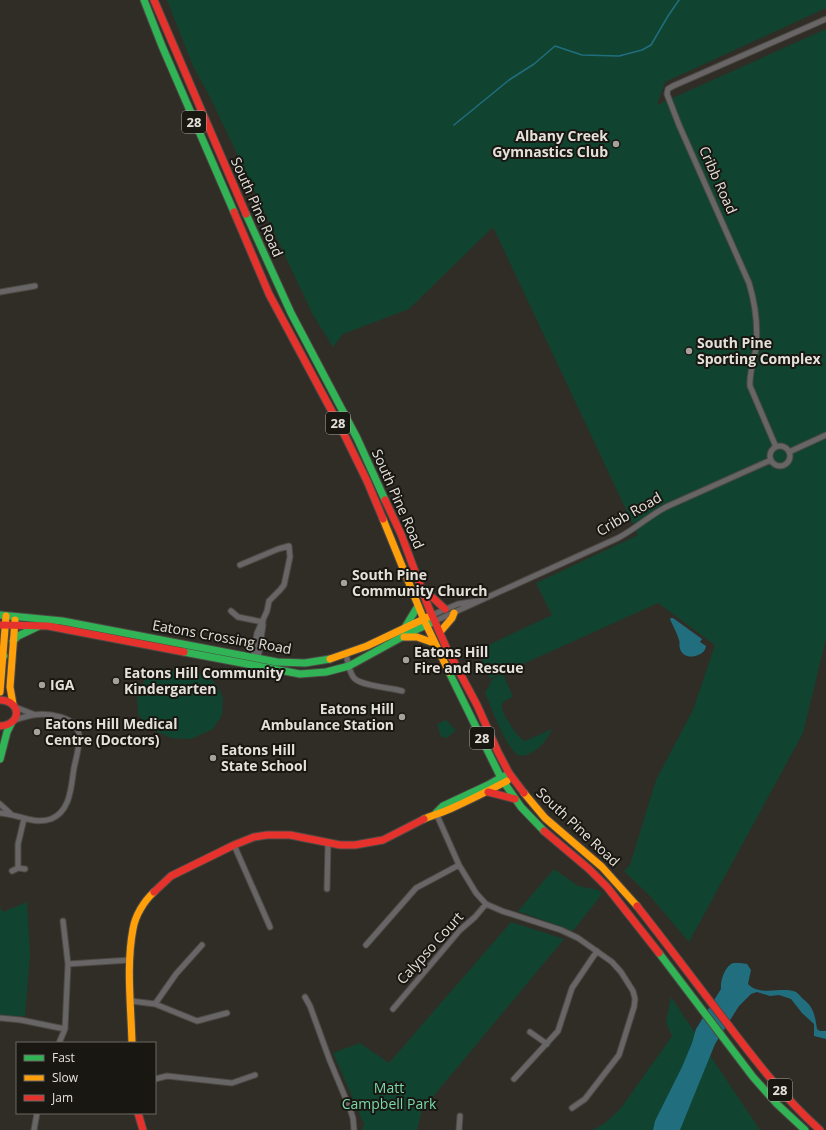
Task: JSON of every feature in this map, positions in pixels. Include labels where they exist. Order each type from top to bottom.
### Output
[{"type":"main road","name":"South Pine Road","points":[[144,0],[162,46],[260,275],[298,350],[341,428],[367,481],[434,643],[471,714],[502,780],[514,799],[540,828],[589,869],[607,887],[777,1104],[805,1130]]},
{"type":"main road","name":"South Pine Road","points":[[154,0],[170,42],[271,271],[291,313],[344,411],[403,539],[433,618],[454,663],[477,705],[498,752],[511,775],[524,794],[541,814],[602,867],[623,889],[786,1097],[820,1130]]},
{"type":"main road","points":[[423,593],[431,596],[445,609]]},
{"type":"main road","points":[[404,629],[406,621],[418,606]]},
{"type":"main road","points":[[440,632],[452,618],[454,613]]},
{"type":"main road","points":[[0,692],[4,656],[3,615]]},
{"type":"main road","name":"Eatons Crossing Road","points":[[3,615],[62,621],[289,664],[304,664],[332,660],[404,629],[425,622]]},
{"type":"main road","points":[[0,759],[8,730],[16,716],[10,687],[16,616]]},
{"type":"main road","name":"Cribb Road","points":[[425,622],[433,618]]},
{"type":"main road","name":"Eatons Crossing Road","points":[[3,625],[39,626],[73,630],[300,674],[326,672],[349,666],[404,637],[425,622]]},
{"type":"main road","points":[[13,641],[20,635],[31,632],[39,626]]},
{"type":"main road","points":[[404,637],[417,637],[434,643]]},
{"type":"main road","points":[[0,649],[4,656]]},
{"type":"main road","points":[[0,700],[6,700],[14,705]]},
{"type":"main road","points":[[0,726],[7,726],[13,722]]},
{"type":"main road","points":[[436,813],[443,806],[511,775]]},
{"type":"main road","points":[[132,1042],[130,960],[132,936],[136,920],[142,906],[154,890],[167,878],[178,871],[234,845],[267,835],[280,834],[328,844],[355,845],[383,840],[436,813],[446,811],[488,792],[502,780]]},
{"type":"main road","points":[[488,792],[514,799]]},
{"type":"main road","points":[[138,1114],[143,1130]]},
{"type":"street","name":"Cribb Road","points":[[776,447],[750,386],[750,378],[756,349],[756,334],[753,300],[749,283],[679,125],[667,94],[668,89],[673,86],[826,19]]},
{"type":"street","points":[[0,292],[35,286]]},
{"type":"street","points":[[789,452],[826,435]]},
{"type":"street","points":[[782,446],[789,452],[790,459],[782,466],[776,465],[771,460],[770,454],[776,447],[782,446]]},
{"type":"street","name":"Cribb Road","points":[[433,618],[454,613],[614,540],[666,507],[771,460]]},
{"type":"street","points":[[240,565],[278,548],[289,546],[290,557],[284,585],[269,601],[263,622],[257,633],[256,658]]},
{"type":"street","name":"Cribb Road","points":[[433,618],[445,609],[464,602],[478,601]]},
{"type":"street","points":[[231,611],[238,618],[263,622]]},
{"type":"street","points":[[346,654],[349,666],[355,679],[362,683],[402,691]]},
{"type":"street","points":[[14,705],[34,715]]},
{"type":"street","points":[[0,813],[11,814],[36,821],[43,821],[55,817],[63,810],[68,801],[79,742],[78,730],[74,725],[68,720],[57,716],[34,715],[13,722]]},
{"type":"street","points":[[0,804],[11,814]]},
{"type":"street","points":[[436,813],[459,865],[476,893],[486,904],[502,911],[561,930],[578,938],[612,962],[629,983],[633,991],[635,999],[634,1007],[618,1055],[585,1099],[572,1108]]},
{"type":"street","points":[[18,868],[18,844],[24,818]]},
{"type":"street","points":[[327,889],[328,844]]},
{"type":"street","points":[[234,845],[270,927]]},
{"type":"street","points":[[366,945],[416,888],[459,865]]},
{"type":"street","points":[[12,871],[18,868],[25,870]]},
{"type":"street","name":"Calypso Court","points":[[393,1008],[456,934],[486,904]]},
{"type":"street","points":[[59,1042],[65,1029],[68,964],[63,922]]},
{"type":"street","points":[[155,1004],[176,974],[202,945]]},
{"type":"street","points":[[514,1079],[558,1031],[572,988],[597,951]]},
{"type":"street","points":[[68,964],[130,960]]},
{"type":"street","points":[[305,998],[310,1006],[330,1061],[350,1109],[353,1118],[354,1130]]},
{"type":"street","points":[[131,1001],[155,1004],[197,1021],[228,1013]]},
{"type":"street","points":[[0,1018],[21,1020],[65,1029]]},
{"type":"street","points":[[530,1032],[547,1044]]},
{"type":"street","points":[[156,1079],[167,1076],[232,1083],[255,1075]]},
{"type":"street","points":[[34,1130],[37,1114]]},
{"type":"street","points":[[459,1130],[460,1116]]},
{"type":"green space","points":[[167,0],[826,0],[826,8],[665,82],[657,105],[826,29],[826,639],[803,733],[689,942],[650,896],[624,871],[630,865],[656,780],[693,710],[715,645],[658,603],[490,679],[478,650],[552,615],[536,583],[638,535],[493,227],[409,309],[343,334],[333,347],[313,315],[211,99],[193,66]]},
{"type":"green space","points":[[160,668],[207,675],[217,685],[223,698],[222,715],[213,729],[191,739],[171,738],[149,728],[138,714],[137,696],[149,673]]},
{"type":"green space","points":[[503,674],[513,697],[505,700],[502,707],[508,721],[522,740],[525,741],[552,729],[541,745],[529,754],[521,756],[513,751],[500,729],[485,692],[490,685],[491,680]]},
{"type":"green space","points":[[446,720],[456,730],[447,738],[441,737],[437,724]]},
{"type":"green space","points":[[554,869],[578,886],[598,890],[602,894],[573,931],[518,911]]},
{"type":"green space","points":[[27,902],[30,955],[25,1016],[5,1016],[0,1014],[0,907],[3,912]]},
{"type":"green space","name":"Matt Campbell Park","points":[[511,922],[564,939],[422,1110],[417,1130],[362,1130],[364,1124],[333,1053],[360,1043],[389,1063]]},
{"type":"green space","points":[[671,997],[760,1130],[593,1130],[605,1123],[621,1108],[672,1036],[666,1022]]},
{"type":"water","points":[[671,618],[702,639],[700,642],[706,646],[704,652],[695,656],[688,656],[681,652],[676,632],[670,619]]},
{"type":"water","points":[[733,963],[747,964],[751,970],[748,984],[753,988],[765,991],[791,990],[796,992],[810,1005],[815,1016],[817,1029],[820,1031],[826,1031],[826,1039],[814,1036],[814,1024],[802,1013],[791,999],[779,995],[770,996],[757,992],[751,994],[739,1006],[715,1044],[680,1130],[653,1130],[655,1121],[682,1067],[696,1029],[721,989],[722,978],[725,970]]},
{"type":"waterway","points":[[454,125],[509,80],[534,64],[555,46],[582,55],[619,56],[642,50],[651,45],[679,0]]},
{"type":"traffic: fast","points":[[144,0],[162,46],[234,212]]},
{"type":"traffic: fast","points":[[246,214],[291,313],[357,438],[385,500]]},
{"type":"traffic: fast","points":[[404,629],[418,606]]},
{"type":"traffic: fast","points":[[0,615],[62,621],[277,662],[305,663],[330,659]]},
{"type":"traffic: fast","points":[[184,652],[300,674],[326,672],[349,666],[411,632],[431,623]]},
{"type":"traffic: fast","points":[[13,641],[18,636],[39,626]]},
{"type":"traffic: fast","points":[[0,649],[4,656]]},
{"type":"traffic: fast","points":[[449,672],[501,778],[521,807],[544,831]]},
{"type":"traffic: fast","points":[[0,759],[7,732],[11,724]]},
{"type":"traffic: fast","points":[[436,813],[443,806],[504,776]]},
{"type":"traffic: fast","points":[[659,953],[753,1077],[777,1104],[805,1130]]},
{"type":"traffic: slow","points":[[383,519],[424,620],[449,672]]},
{"type":"traffic: slow","points":[[440,632],[452,618],[454,613]]},
{"type":"traffic: slow","points":[[0,692],[6,616]]},
{"type":"traffic: slow","points":[[330,659],[367,646],[428,617]]},
{"type":"traffic: slow","points":[[13,704],[10,687],[15,620]]},
{"type":"traffic: slow","points":[[404,637],[417,637],[434,643]]},
{"type":"traffic: slow","points":[[424,819],[457,806],[507,781]]},
{"type":"traffic: slow","points":[[524,793],[545,818],[602,867],[637,906]]},
{"type":"traffic: slow","points":[[132,1042],[130,986],[131,943],[134,924],[138,914],[143,904],[154,892]]},
{"type":"traffic: jam","points":[[154,0],[246,214]]},
{"type":"traffic: jam","points":[[234,212],[269,294],[344,434],[367,481],[383,519]]},
{"type":"traffic: jam","points":[[385,500],[401,534],[428,606],[446,647],[477,705],[509,773],[524,793]]},
{"type":"traffic: jam","points":[[423,593],[431,596],[445,609]]},
{"type":"traffic: jam","points":[[0,625],[48,626],[184,652]]},
{"type":"traffic: jam","points":[[0,700],[7,701],[12,704],[16,713],[12,722],[7,725],[0,726]]},
{"type":"traffic: jam","points":[[488,792],[515,799]]},
{"type":"traffic: jam","points":[[154,892],[171,876],[234,845],[254,837],[267,835],[290,835],[340,845],[355,845],[383,840],[424,819]]},
{"type":"traffic: jam","points":[[544,831],[589,869],[607,887],[659,953]]},
{"type":"traffic: jam","points":[[637,906],[759,1064],[794,1105],[820,1130]]},
{"type":"traffic: jam","points":[[138,1114],[143,1130]]},
{"type":"place","name":"Albany Creek Gymnastics Club","points":[[616,144]]},
{"type":"place","name":"South Pine Sporting Complex","points":[[689,351]]},
{"type":"place","name":"South Pine Community Church","points":[[344,583]]},
{"type":"place","name":"Eatons Hill Fire and Rescue","points":[[406,660]]},
{"type":"place","name":"Eatons Hill Community Kindergarten","points":[[116,681]]},
{"type":"place","name":"IGA","points":[[42,685]]},
{"type":"place","name":"Eatons Hill Ambulance Station","points":[[402,717]]},
{"type":"place","name":"Eatons Hill Medical Centre (Doctors)","points":[[37,732]]},
{"type":"place","name":"Eatons Hill State School","points":[[213,758]]}]
